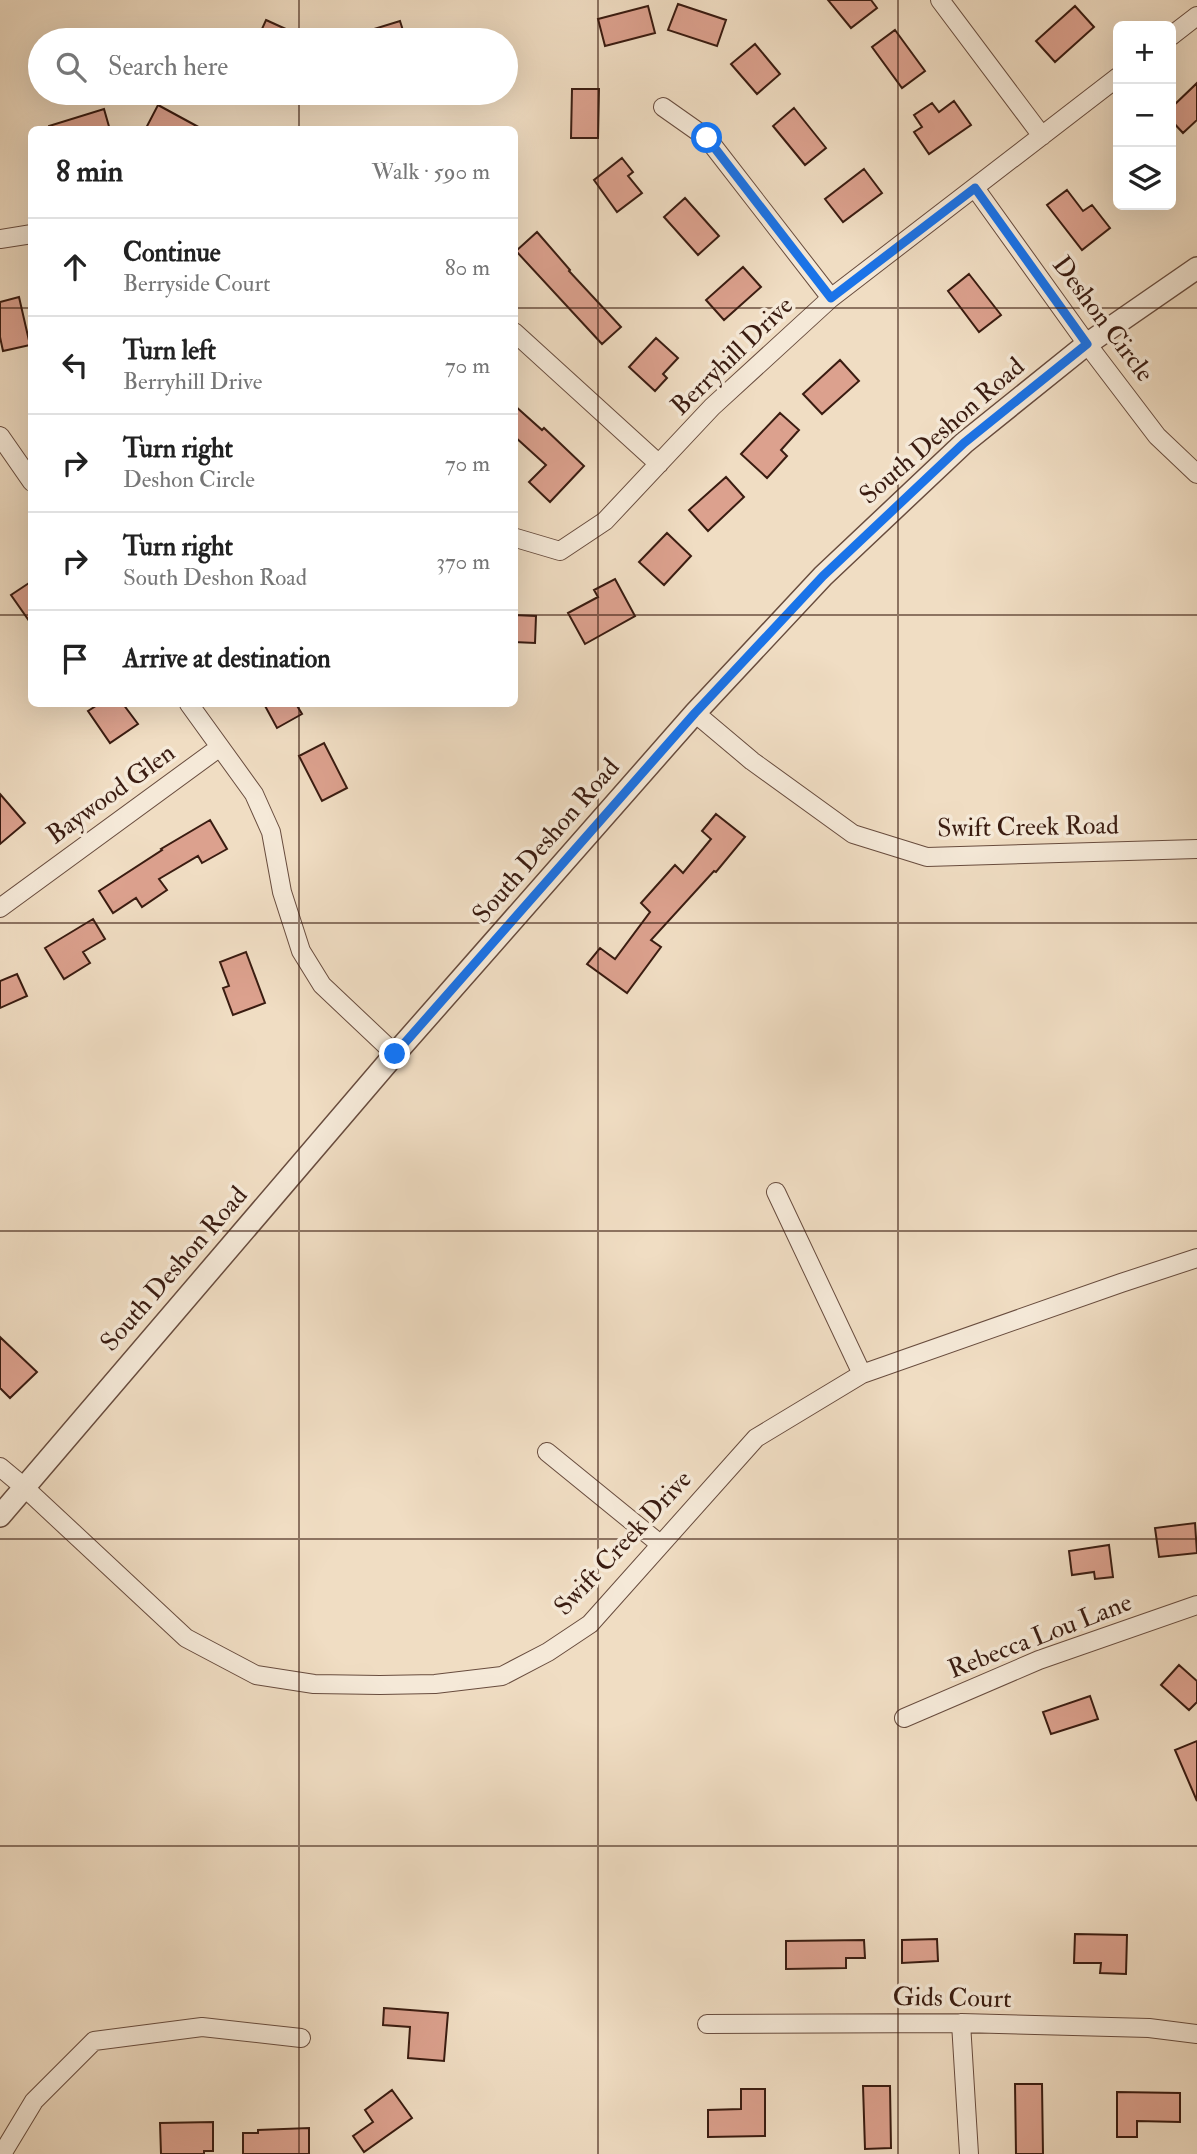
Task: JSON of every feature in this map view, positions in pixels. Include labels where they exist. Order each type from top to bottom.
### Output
[{"type":"street","points":[[940,0],[1042,136]]},
{"type":"street","points":[[1176,32],[1197,16]]},
{"type":"street","name":"Berryhill Drive","points":[[518,539],[560,551],[606,521],[712,407],[831,298],[1113,81]]},
{"type":"street","points":[[663,107],[707,138],[831,298]]},
{"type":"street","name":"Deshon Circle","points":[[975,188],[1157,436],[1197,474]]},
{"type":"street","points":[[0,239],[28,235]]},
{"type":"street","name":"South Deshon Road","points":[[0,1516],[395,1054],[695,713],[823,576],[964,443],[1087,344],[1197,268]]},
{"type":"street","points":[[518,336],[659,464]]},
{"type":"street","points":[[0,436],[28,476]]},
{"type":"street","points":[[191,707],[254,794],[271,832],[282,892],[301,951],[322,985],[395,1054]]},
{"type":"street","name":"Swift Creek Road","points":[[695,713],[752,761],[853,834],[927,857],[1197,849]]},
{"type":"street","name":"Baywood Glen","points":[[0,908],[220,747]]},
{"type":"street","points":[[776,1192],[862,1374]]},
{"type":"street","name":"Swift Creek Drive","points":[[0,1468],[186,1638],[256,1675],[314,1684],[435,1684],[502,1676],[548,1652],[590,1624],[756,1438],[862,1374],[1197,1258]]},
{"type":"street","points":[[547,1452],[660,1544]]},
{"type":"street","name":"Rebecca Lou Lane","points":[[904,1718],[1039,1660],[1197,1605]]},
{"type":"street","points":[[961,2023],[969,2154]]},
{"type":"street","name":"Gids Court","points":[[707,2024],[961,2023],[1149,2028],[1197,2034]]},
{"type":"street","points":[[2,2154],[34,2101],[94,2041],[202,2027],[302,2038]]},
{"type":"building","points":[[828,0],[871,0],[877,8],[851,28]]},
{"type":"building","points":[[678,4],[726,20],[717,46],[668,30]]},
{"type":"building","points":[[648,6],[655,33],[605,46],[598,19]]},
{"type":"building","points":[[1075,6],[1094,27],[1055,62],[1036,41]]},
{"type":"building","points":[[266,20],[284,28],[262,28]]},
{"type":"building","points":[[400,21],[402,28],[377,28]]},
{"type":"building","points":[[895,30],[925,71],[902,88],[872,47]]},
{"type":"building","points":[[755,44],[780,74],[757,94],[731,64]]},
{"type":"building","points":[[1197,83],[1197,120],[1183,133],[1176,125],[1176,103]]},
{"type":"building","points":[[572,89],[599,89],[598,138],[571,138]]},
{"type":"building","points":[[954,101],[971,125],[929,154],[914,132],[922,127],[914,115],[932,103],[939,112]]},
{"type":"building","points":[[158,105],[197,126],[147,126]]},
{"type":"building","points":[[794,108],[826,148],[805,165],[773,126]]},
{"type":"building","points":[[104,109],[109,126],[49,126]]},
{"type":"building","points":[[622,158],[633,172],[628,176],[642,193],[617,212],[594,180]]},
{"type":"building","points":[[864,169],[882,193],[843,222],[825,199]]},
{"type":"building","points":[[1067,190],[1083,211],[1092,205],[1110,228],[1082,250],[1047,205]]},
{"type":"building","points":[[685,198],[719,236],[698,255],[664,217]]},
{"type":"building","points":[[537,232],[621,327],[602,344],[518,253],[518,249]]},
{"type":"building","points":[[743,267],[761,287],[724,320],[706,300]]},
{"type":"building","points":[[969,274],[1001,315],[979,332],[948,291]]},
{"type":"building","points":[[19,297],[28,345],[3,351],[0,337],[0,302]]},
{"type":"building","points":[[656,338],[678,358],[663,374],[667,378],[655,391],[629,367]]},
{"type":"building","points":[[840,360],[859,381],[822,414],[803,394]]},
{"type":"building","points":[[518,409],[542,430],[544,428],[584,466],[550,502],[529,482],[546,465],[518,440]]},
{"type":"building","points":[[780,413],[799,430],[781,450],[787,456],[767,478],[741,454]]},
{"type":"building","points":[[726,477],[744,497],[708,531],[689,510]]},
{"type":"building","points":[[667,533],[691,556],[664,585],[639,562]]},
{"type":"building","points":[[615,579],[635,616],[585,644],[568,613],[598,597],[594,590]]},
{"type":"building","points":[[28,584],[28,619],[11,595]]},
{"type":"building","points":[[518,615],[536,616],[535,643],[518,642]]},
{"type":"building","points":[[94,707],[125,707],[138,724],[110,743],[88,711]]},
{"type":"building","points":[[266,707],[298,707],[302,714],[277,728]]},
{"type":"building","points":[[324,743],[347,788],[322,801],[299,756]]},
{"type":"building","points":[[0,794],[25,823],[0,844]]},
{"type":"building","points":[[716,814],[745,837],[716,872],[714,871],[651,940],[661,947],[627,993],[587,964],[600,948],[615,959],[650,912],[641,903],[675,865],[683,873],[711,839],[702,831]]},
{"type":"building","points":[[210,820],[227,849],[202,863],[198,856],[159,879],[167,890],[142,907],[136,898],[113,913],[99,891]]},
{"type":"building","points":[[93,919],[105,939],[83,952],[90,963],[64,979],[45,948]]},
{"type":"building","points":[[246,952],[265,1003],[233,1015],[223,988],[229,986],[220,962]]},
{"type":"building","points":[[17,974],[27,996],[0,1008],[0,981]]},
{"type":"building","points":[[0,1337],[37,1372],[10,1398],[0,1388]]},
{"type":"building","points":[[1195,1523],[1197,1553],[1159,1557],[1155,1528]]},
{"type":"building","points":[[1109,1545],[1113,1577],[1095,1579],[1094,1572],[1072,1575],[1069,1551]]},
{"type":"building","points":[[1179,1665],[1197,1681],[1197,1702],[1189,1710],[1161,1685]]},
{"type":"building","points":[[1090,1696],[1098,1719],[1051,1734],[1043,1712]]},
{"type":"building","points":[[1197,1741],[1197,1801],[1175,1750]]},
{"type":"building","points":[[1075,1934],[1127,1935],[1126,1974],[1100,1973],[1101,1963],[1074,1963]]},
{"type":"building","points":[[937,1939],[938,1961],[902,1963],[902,1940]]},
{"type":"building","points":[[864,1940],[865,1958],[846,1958],[846,1968],[786,1969],[786,1941]]},
{"type":"building","points":[[384,2008],[448,2013],[444,2061],[408,2058],[410,2027],[383,2025]]},
{"type":"building","points":[[1015,2084],[1042,2084],[1043,2154],[1016,2154]]},
{"type":"building","points":[[863,2086],[890,2086],[891,2148],[865,2149]]},
{"type":"building","points":[[741,2089],[765,2089],[765,2136],[708,2137],[708,2110],[741,2109]]},
{"type":"building","points":[[392,2090],[412,2118],[364,2152],[353,2136],[373,2122],[365,2110]]},
{"type":"building","points":[[1117,2092],[1180,2093],[1180,2122],[1137,2121],[1137,2137],[1117,2137]]},
{"type":"building","points":[[213,2122],[213,2151],[204,2151],[204,2154],[161,2154],[160,2123]]},
{"type":"building","points":[[309,2128],[309,2154],[243,2154],[243,2133]]},
{"type":"route","points":[[395,1054],[695,713],[823,576],[964,443],[1087,344],[975,188],[831,298],[707,138]]}]
